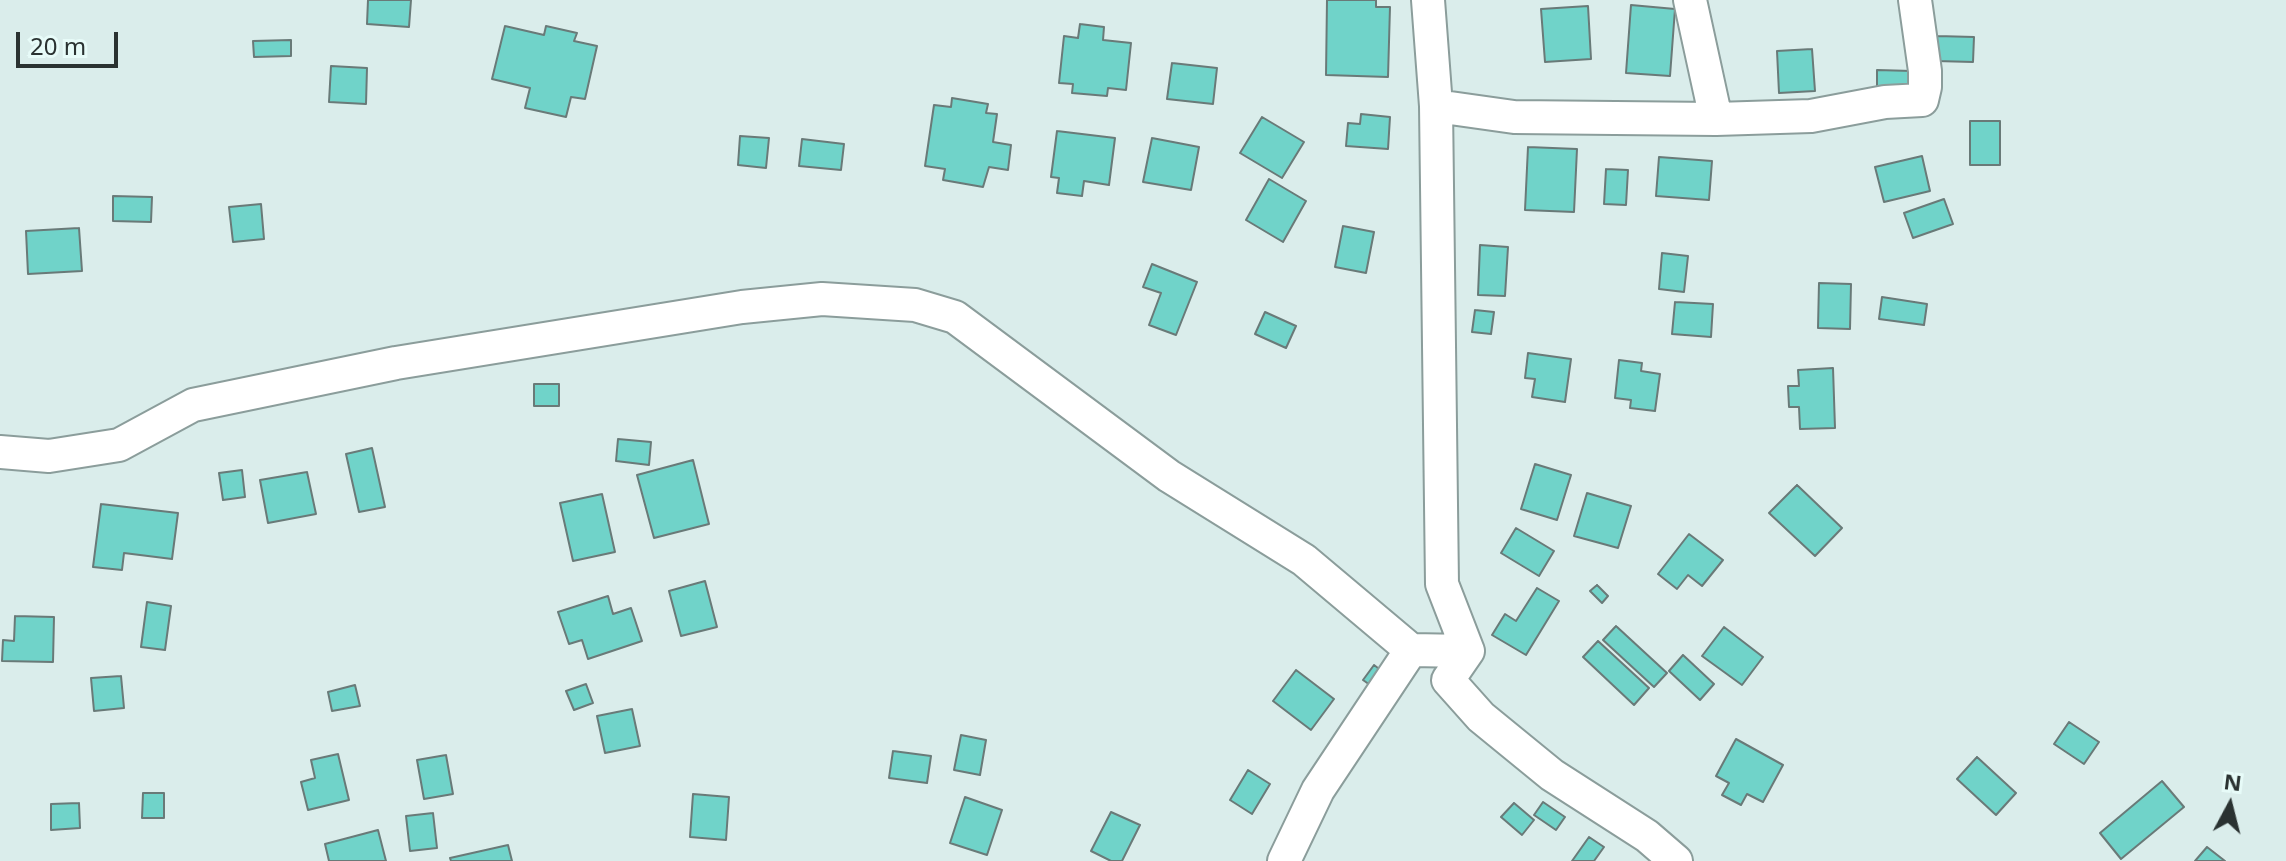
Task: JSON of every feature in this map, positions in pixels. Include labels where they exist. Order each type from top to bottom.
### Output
[{"type":"street","points":[[1428,0],[1436,106],[1442,584],[1468,651]]},
{"type":"street","points":[[1690,0],[1716,119]]},
{"type":"street","points":[[1436,106],[1514,117],[1716,119],[1811,116],[1885,102],[1922,100],[1925,71],[1915,0]]},
{"type":"street","points":[[0,452],[49,456],[119,445],[193,405],[396,363],[584,332],[742,307],[822,299],[915,305],[955,317],[1169,476],[1304,560],[1411,650],[1468,651]]},
{"type":"street","points":[[1284,861],[1318,790],[1411,650]]},
{"type":"street","points":[[1468,651],[1448,680],[1481,717],[1552,775],[1647,836],[1676,861]]},
{"type":"building","points":[[368,0],[411,0],[409,27],[367,24]]},
{"type":"building","points":[[1327,0],[1376,0],[1376,7],[1390,7],[1388,77],[1326,75]]},
{"type":"building","points":[[1631,5],[1675,9],[1670,76],[1626,73]]},
{"type":"building","points":[[1588,6],[1591,59],[1545,62],[1541,9]]},
{"type":"building","points":[[1080,24],[1104,27],[1103,40],[1131,43],[1126,90],[1108,88],[1107,96],[1072,93],[1073,84],[1059,83],[1064,36],[1078,38]]},
{"type":"building","points":[[505,26],[544,35],[546,26],[577,33],[574,41],[597,46],[585,99],[571,97],[566,117],[525,108],[530,88],[492,79]]},
{"type":"building","points":[[1937,36],[1974,37],[1973,62],[1936,61]]},
{"type":"building","points":[[291,40],[291,56],[254,57],[253,41]]},
{"type":"building","points":[[1812,49],[1815,91],[1779,93],[1777,51]]},
{"type":"building","points":[[1172,63],[1217,68],[1213,104],[1167,99]]},
{"type":"building","points":[[331,66],[367,68],[366,104],[329,102]]},
{"type":"building","points":[[1877,70],[1912,71],[1912,93],[1877,92]]},
{"type":"building","points":[[952,98],[988,104],[986,113],[997,114],[993,142],[1011,145],[1008,170],[989,167],[983,187],[943,180],[945,169],[925,166],[934,105],[951,107]]},
{"type":"building","points":[[1361,114],[1390,117],[1388,149],[1346,146],[1348,123],[1360,124]]},
{"type":"building","points":[[1262,117],[1304,142],[1282,178],[1240,153]]},
{"type":"building","points":[[1970,121],[2000,121],[2000,165],[1970,165]]},
{"type":"building","points":[[1057,131],[1115,138],[1109,185],[1084,181],[1082,196],[1057,193],[1059,178],[1051,177]]},
{"type":"building","points":[[740,136],[769,138],[766,168],[738,165]]},
{"type":"building","points":[[1152,138],[1199,147],[1191,190],[1143,182]]},
{"type":"building","points":[[802,139],[844,144],[841,170],[799,166]]},
{"type":"building","points":[[1528,147],[1577,149],[1574,212],[1525,210]]},
{"type":"building","points":[[1922,156],[1930,191],[1884,202],[1875,167]]},
{"type":"building","points":[[1659,157],[1712,161],[1709,200],[1656,196]]},
{"type":"building","points":[[1606,169],[1628,170],[1626,205],[1604,204]]},
{"type":"building","points":[[1269,179],[1306,201],[1283,242],[1246,220]]},
{"type":"building","points":[[113,196],[152,197],[151,222],[113,221]]},
{"type":"building","points":[[1944,199],[1953,224],[1913,238],[1904,213]]},
{"type":"building","points":[[261,204],[264,239],[233,242],[229,207]]},
{"type":"building","points":[[1343,226],[1374,232],[1366,273],[1335,267]]},
{"type":"building","points":[[79,228],[82,271],[28,274],[26,231]]},
{"type":"building","points":[[1480,245],[1508,247],[1505,296],[1478,295]]},
{"type":"building","points":[[1662,253],[1688,256],[1684,292],[1659,289]]},
{"type":"building","points":[[1152,264],[1197,282],[1176,335],[1149,325],[1161,293],[1143,287]]},
{"type":"building","points":[[1819,283],[1851,284],[1850,329],[1818,328]]},
{"type":"building","points":[[1882,297],[1927,304],[1924,325],[1879,319]]},
{"type":"building","points":[[1675,302],[1713,304],[1711,337],[1672,334]]},
{"type":"building","points":[[1475,310],[1494,312],[1491,334],[1472,332]]},
{"type":"building","points":[[1265,312],[1296,326],[1286,348],[1255,334]]},
{"type":"building","points":[[1528,353],[1571,359],[1565,402],[1532,397],[1535,379],[1525,378]]},
{"type":"building","points":[[1619,360],[1642,363],[1641,371],[1660,374],[1655,411],[1630,408],[1631,400],[1615,398]]},
{"type":"building","points":[[1833,368],[1835,428],[1800,429],[1799,407],[1789,407],[1788,386],[1799,386],[1798,370]]},
{"type":"building","points":[[534,384],[559,384],[559,406],[534,406]]},
{"type":"building","points":[[618,439],[651,442],[649,465],[616,461]]},
{"type":"building","points":[[372,448],[385,507],[359,512],[346,454]]},
{"type":"building","points":[[693,460],[709,524],[654,538],[637,475]]},
{"type":"building","points":[[1535,464],[1571,475],[1557,520],[1521,509]]},
{"type":"building","points":[[242,470],[245,497],[223,500],[219,473]]},
{"type":"building","points":[[307,472],[316,514],[268,523],[260,480]]},
{"type":"building","points":[[1797,485],[1842,528],[1815,556],[1769,513]]},
{"type":"building","points":[[1587,493],[1631,506],[1618,548],[1574,536]]},
{"type":"building","points":[[602,494],[615,552],[573,561],[560,503]]},
{"type":"building","points":[[101,504],[178,513],[172,559],[124,553],[122,570],[93,567]]},
{"type":"building","points":[[1516,528],[1554,551],[1539,576],[1501,553]]},
{"type":"building","points":[[1689,534],[1723,560],[1702,586],[1688,575],[1677,589],[1658,574]]},
{"type":"building","points":[[705,581],[717,627],[681,636],[669,591]]},
{"type":"building","points":[[1597,585],[1608,596],[1602,603],[1590,591]]},
{"type":"building","points":[[1537,588],[1559,601],[1526,655],[1492,635],[1505,614],[1516,621]]},
{"type":"building","points":[[608,596],[613,614],[631,608],[642,641],[588,659],[582,640],[569,644],[558,612]]},
{"type":"building","points":[[147,602],[171,606],[165,650],[141,647]]},
{"type":"building","points":[[15,616],[54,617],[53,662],[2,661],[3,640],[14,641]]},
{"type":"building","points":[[1616,626],[1667,673],[1654,687],[1603,640]]},
{"type":"building","points":[[1724,627],[1763,657],[1742,685],[1702,656]]},
{"type":"building","points":[[1598,641],[1649,688],[1634,705],[1583,657]]},
{"type":"building","points":[[1683,655],[1714,684],[1700,700],[1669,671]]},
{"type":"building","points":[[1374,665],[1387,675],[1377,690],[1363,680]]},
{"type":"building","points":[[1296,670],[1334,699],[1311,730],[1273,701]]},
{"type":"building","points":[[121,676],[124,708],[94,711],[91,678]]},
{"type":"building","points":[[586,684],[593,703],[574,710],[566,691]]},
{"type":"building","points":[[355,685],[360,706],[332,711],[328,692]]},
{"type":"building","points":[[632,709],[640,746],[605,753],[597,716]]},
{"type":"building","points":[[2069,722],[2099,742],[2084,764],[2054,744]]},
{"type":"building","points":[[961,735],[986,740],[980,775],[954,770]]},
{"type":"building","points":[[1736,739],[1783,765],[1763,802],[1747,794],[1741,805],[1722,795],[1729,783],[1716,776]]},
{"type":"building","points":[[893,751],[931,756],[927,783],[889,778]]},
{"type":"building","points":[[338,754],[349,800],[308,810],[301,782],[315,778],[311,760]]},
{"type":"building","points":[[446,755],[453,794],[424,799],[417,760]]},
{"type":"building","points":[[1977,757],[2016,793],[1996,815],[1957,779]]},
{"type":"building","points":[[1248,770],[1270,784],[1252,814],[1230,800]]},
{"type":"building","points":[[2162,781],[2184,807],[2121,859],[2100,833]]},
{"type":"building","points":[[143,793],[164,793],[164,818],[142,818]]},
{"type":"building","points":[[693,794],[729,797],[726,840],[690,837]]},
{"type":"building","points":[[965,797],[1002,810],[987,855],[950,843]]},
{"type":"building","points":[[1543,802],[1565,817],[1556,830],[1534,815]]},
{"type":"building","points":[[79,803],[80,828],[51,830],[51,804]]},
{"type":"building","points":[[1514,803],[1534,820],[1522,835],[1501,817]]},
{"type":"building","points":[[1111,812],[1140,825],[1122,861],[1111,861],[1091,851]]},
{"type":"building","points":[[433,813],[437,848],[410,851],[406,816]]},
{"type":"building","points":[[378,830],[386,861],[329,861],[325,844]]},
{"type":"building","points":[[1589,837],[1604,847],[1594,861],[1572,861]]},
{"type":"building","points":[[508,845],[512,861],[451,861],[450,858]]},
{"type":"building","points":[[2207,847],[2225,861],[2195,861]]}]
